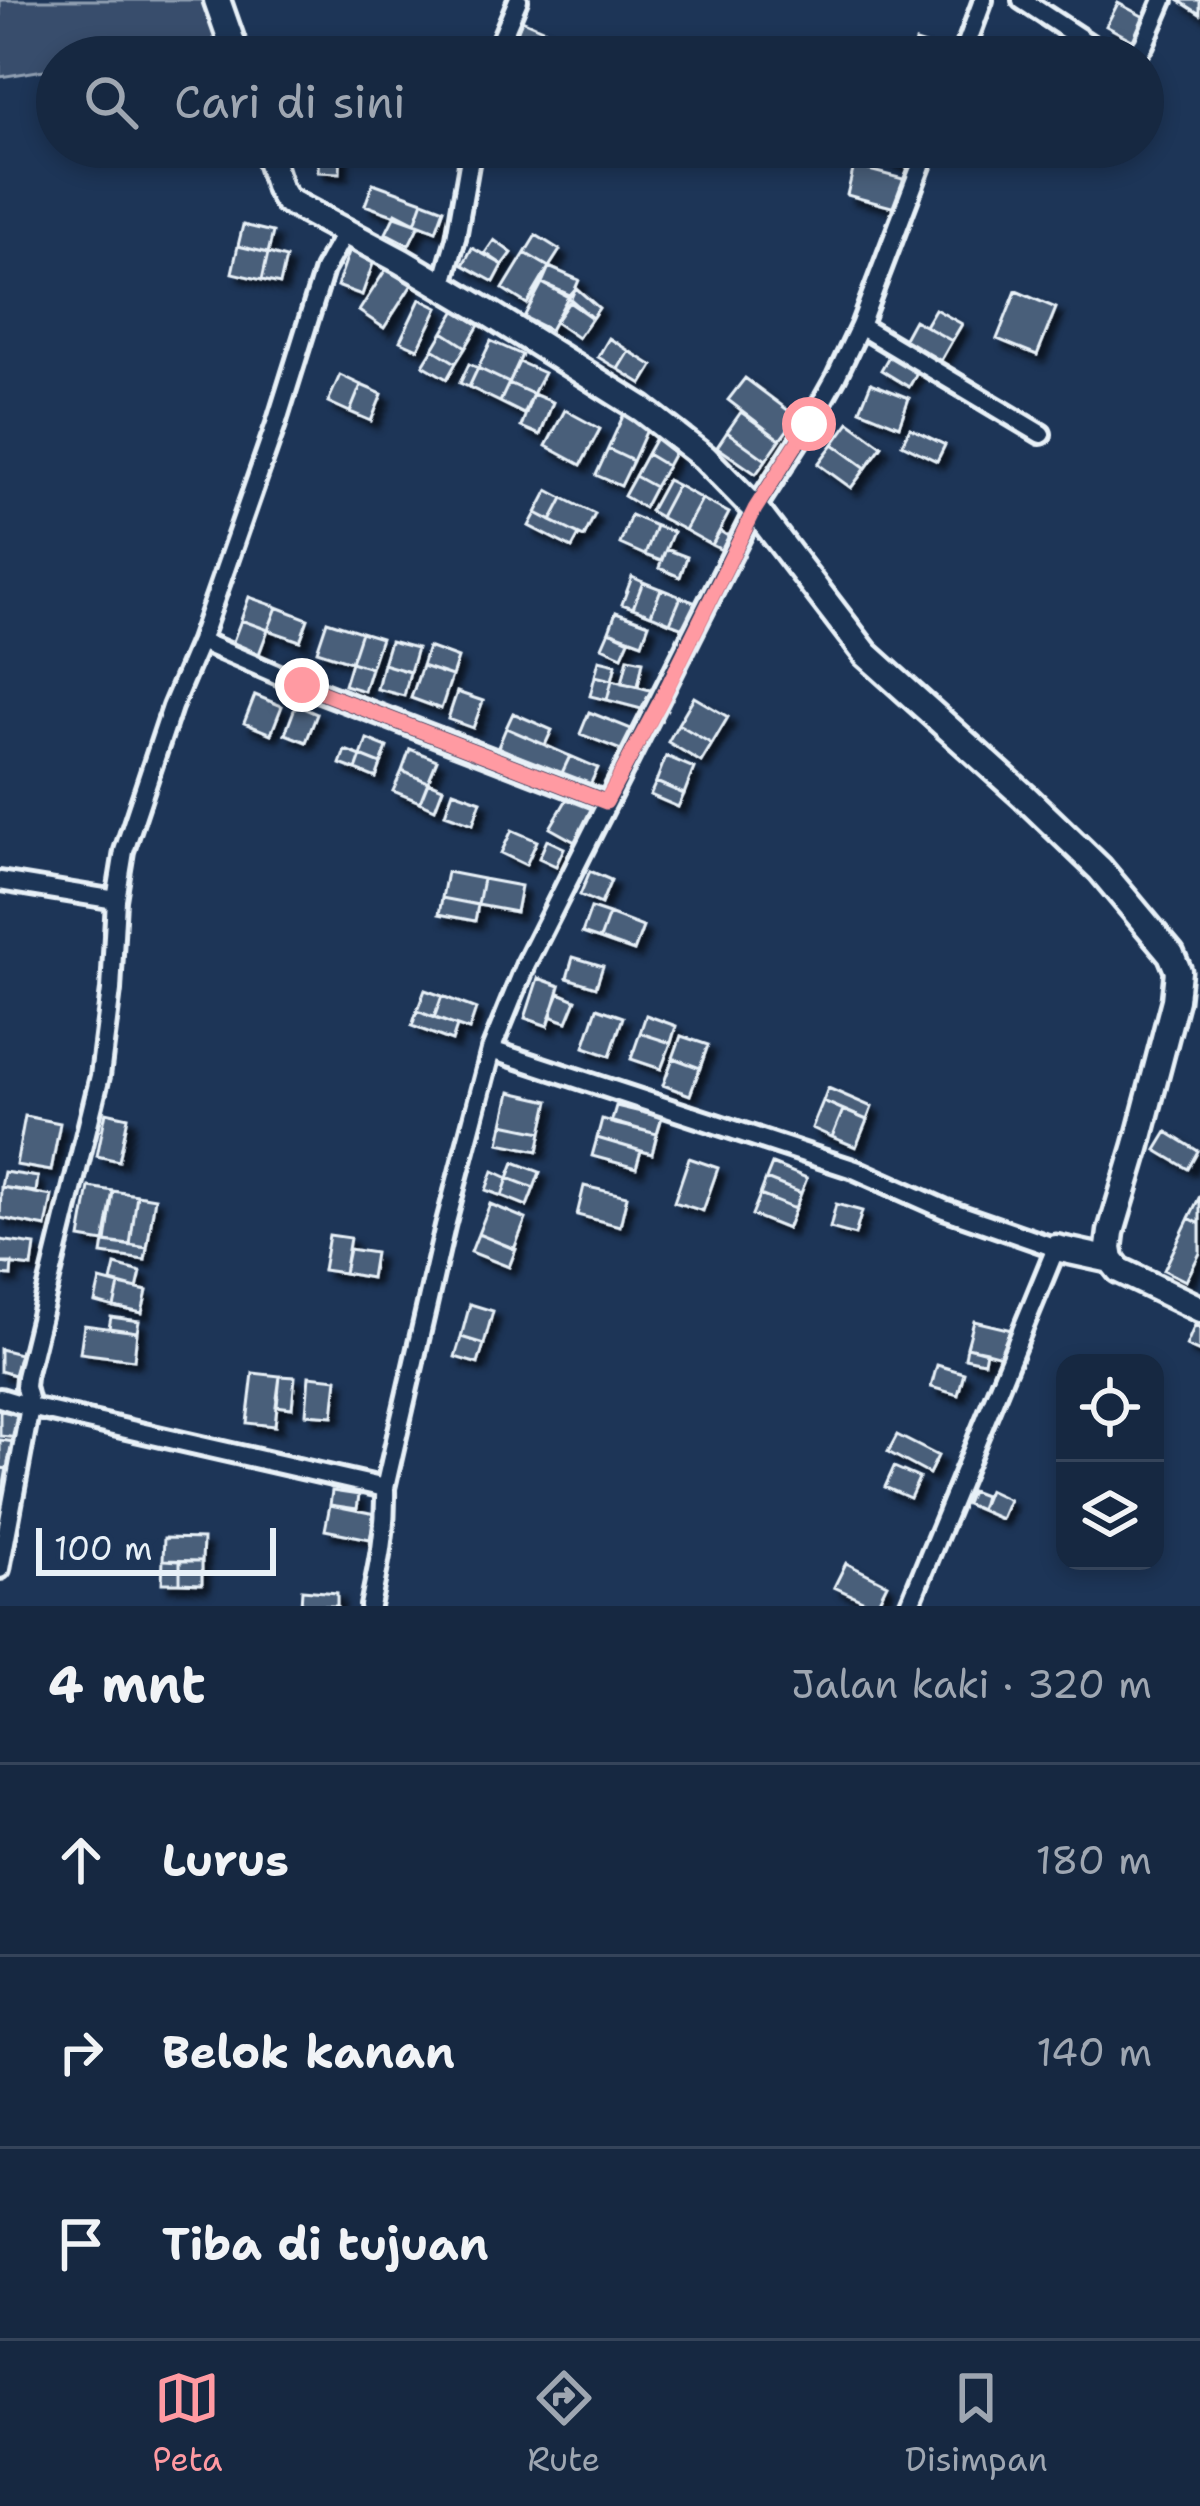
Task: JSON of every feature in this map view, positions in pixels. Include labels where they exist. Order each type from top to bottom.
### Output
[{"type":"street","points":[[217,0],[230,36]]},
{"type":"street","points":[[503,36],[518,0]]},
{"type":"street","points":[[970,36],[983,0]]},
{"type":"street","points":[[1022,0],[1077,36]]},
{"type":"street","points":[[1147,36],[1163,0]]},
{"type":"street","points":[[273,168],[286,200],[401,261],[642,410],[704,457],[755,509],[866,654],[1100,868],[1176,962],[1175,1000],[1111,1232],[1112,1260]]},
{"type":"street","points":[[442,287],[468,168]]},
{"type":"street","points":[[370,1606],[382,1558],[385,1487],[491,1050],[526,964],[755,509],[809,424],[860,326],[920,168]]},
{"type":"street","points":[[0,1569],[30,1408],[26,1377],[100,1076],[124,851],[276,424],[324,270],[345,232]]},
{"type":"street","points":[[860,326],[1041,434]]},
{"type":"street","points":[[200,641],[606,802]]},
{"type":"street","points":[[0,881],[116,900]]},
{"type":"street","points":[[491,1050],[856,1170],[944,1209],[1056,1248],[1112,1260],[1132,1278],[1200,1309]]},
{"type":"street","points":[[909,1606],[1056,1248]]},
{"type":"street","points":[[0,1397],[30,1408],[385,1487]]},
{"type":"shaded area","points":[[0,0],[204,0],[215,36],[36,36],[36,71],[0,77]]},
{"type":"building","points":[[1178,0],[1200,0],[1200,14]]},
{"type":"building","points":[[1118,3],[1148,19],[1139,36],[1125,36],[1106,26]]},
{"type":"building","points":[[522,20],[556,35],[556,36],[516,36]]},
{"type":"building","points":[[318,168],[340,168],[340,173],[318,172]]},
{"type":"building","points":[[854,168],[907,180],[899,209],[847,195]]},
{"type":"building","points":[[373,183],[423,201],[415,223],[365,205]]},
{"type":"building","points":[[423,201],[444,209],[436,231],[415,223]]},
{"type":"building","points":[[396,213],[419,225],[409,245],[386,233]]},
{"type":"building","points":[[243,225],[273,232],[268,253],[238,246]]},
{"type":"building","points":[[536,235],[560,250],[549,267],[525,253]]},
{"type":"building","points":[[494,240],[512,253],[503,265],[485,253]]},
{"type":"building","points":[[238,246],[268,253],[262,280],[232,273]]},
{"type":"building","points":[[472,248],[503,265],[494,282],[463,265]]},
{"type":"building","points":[[350,249],[375,258],[362,295],[337,286]]},
{"type":"building","points":[[268,253],[286,258],[280,284],[262,280]]},
{"type":"building","points":[[525,253],[549,267],[527,304],[503,289]]},
{"type":"building","points":[[388,266],[413,283],[384,328],[359,311]]},
{"type":"building","points":[[549,267],[579,280],[572,296],[542,283]]},
{"type":"building","points":[[542,283],[568,297],[550,330],[524,317]]},
{"type":"building","points":[[576,288],[599,308],[592,318],[568,297]]},
{"type":"building","points":[[1016,291],[1056,308],[1037,355],[997,339]]},
{"type":"building","points":[[420,299],[438,308],[418,349],[400,341]]},
{"type":"building","points":[[569,302],[592,318],[578,338],[555,322]]},
{"type":"building","points":[[935,309],[962,324],[952,341],[925,326]]},
{"type":"building","points":[[456,310],[479,325],[466,347],[443,332]]},
{"type":"building","points":[[914,320],[952,341],[940,362],[902,342]]},
{"type":"building","points":[[443,332],[466,347],[456,363],[433,349]]},
{"type":"building","points":[[609,338],[629,351],[618,369],[598,357]]},
{"type":"building","points":[[491,341],[522,355],[509,383],[478,368]]},
{"type":"building","points":[[433,349],[456,363],[447,379],[423,365]]},
{"type":"building","points":[[629,351],[653,366],[642,384],[618,369]]},
{"type":"building","points":[[892,351],[920,368],[909,387],[881,370]]},
{"type":"building","points":[[519,362],[544,373],[533,394],[509,383]]},
{"type":"building","points":[[469,364],[478,368],[469,387],[460,383]]},
{"type":"building","points":[[478,368],[509,383],[500,402],[469,387]]},
{"type":"building","points":[[340,375],[361,385],[350,412],[328,402]]},
{"type":"building","points":[[745,378],[797,417],[780,440],[728,400]]},
{"type":"building","points":[[509,383],[533,394],[524,414],[500,402]]},
{"type":"building","points":[[871,383],[909,398],[899,426],[860,410]]},
{"type":"building","points":[[361,385],[382,394],[371,421],[350,412]]},
{"type":"building","points":[[533,394],[553,402],[540,435],[521,427]]},
{"type":"building","points":[[565,410],[600,429],[581,465],[546,446]]},
{"type":"building","points":[[741,412],[780,440],[766,460],[727,432]]},
{"type":"building","points":[[624,414],[649,425],[633,461],[608,449]]},
{"type":"building","points":[[849,422],[882,446],[866,468],[833,444]]},
{"type":"building","points":[[910,428],[945,445],[937,461],[902,444]]},
{"type":"building","points":[[660,431],[680,442],[667,466],[647,454]]},
{"type":"building","points":[[727,432],[766,460],[756,474],[717,447]]},
{"type":"building","points":[[833,444],[866,468],[851,488],[818,464]]},
{"type":"building","points":[[608,449],[633,461],[621,486],[596,475]]},
{"type":"building","points":[[647,454],[667,466],[655,487],[635,476]]},
{"type":"building","points":[[635,476],[655,487],[644,508],[624,496]]},
{"type":"building","points":[[667,480],[677,485],[660,517],[650,511]]},
{"type":"building","points":[[677,485],[702,499],[685,530],[660,517]]},
{"type":"building","points":[[548,490],[563,498],[551,521],[536,513]]},
{"type":"building","points":[[563,498],[595,514],[584,537],[551,521]]},
{"type":"building","points":[[702,499],[729,513],[712,545],[685,530]]},
{"type":"building","points":[[536,513],[579,535],[572,548],[529,526]]},
{"type":"building","points":[[631,515],[656,526],[645,555],[620,544]]},
{"type":"building","points":[[656,526],[673,532],[661,561],[645,555]]},
{"type":"building","points":[[720,531],[731,538],[724,551],[712,545]]},
{"type":"building","points":[[666,549],[687,557],[680,577],[659,568]]},
{"type":"building","points":[[632,577],[643,582],[633,608],[622,604]]},
{"type":"building","points":[[643,582],[661,589],[651,615],[633,608]]},
{"type":"building","points":[[661,589],[681,597],[670,623],[651,615]]},
{"type":"building","points":[[249,597],[277,607],[268,630],[241,620]]},
{"type":"building","points":[[681,597],[701,605],[691,631],[670,623]]},
{"type":"building","points":[[277,607],[308,619],[300,641],[268,630]]},
{"type":"building","points":[[616,612],[649,624],[642,643],[609,631]]},
{"type":"building","points":[[241,620],[268,630],[259,654],[232,644]]},
{"type":"building","points":[[327,621],[361,632],[351,662],[317,651]]},
{"type":"building","points":[[609,631],[629,640],[622,656],[602,647]]},
{"type":"building","points":[[361,632],[381,638],[371,668],[351,662]]},
{"type":"building","points":[[390,641],[417,648],[410,672],[383,664]]},
{"type":"building","points":[[428,647],[458,658],[452,676],[422,666]]},
{"type":"building","points":[[628,658],[643,661],[638,686],[622,683]]},
{"type":"building","points":[[599,660],[616,664],[612,680],[595,676]]},
{"type":"building","points":[[351,662],[371,668],[364,691],[344,685]]},
{"type":"building","points":[[383,664],[410,672],[404,696],[377,689]]},
{"type":"building","points":[[422,666],[452,676],[441,709],[411,698]]},
{"type":"building","points":[[595,676],[612,680],[607,700],[590,696]]},
{"type":"building","points":[[612,680],[654,691],[649,711],[607,700]]},
{"type":"building","points":[[457,692],[483,701],[473,728],[448,719]]},
{"type":"building","points":[[255,695],[282,706],[271,734],[244,723]]},
{"type":"building","points":[[694,697],[728,717],[712,744],[678,724]]},
{"type":"building","points":[[296,705],[317,714],[306,742],[285,734]]},
{"type":"building","points":[[589,712],[634,730],[626,752],[580,734]]},
{"type":"building","points":[[513,713],[552,730],[545,745],[506,728]]},
{"type":"building","points":[[678,724],[712,744],[701,762],[668,742]]},
{"type":"building","points":[[506,728],[570,756],[561,775],[498,747]]},
{"type":"building","points":[[367,739],[387,747],[381,764],[361,756]]},
{"type":"building","points":[[410,749],[437,760],[428,782],[402,771]]},
{"type":"building","points":[[345,750],[361,756],[356,770],[340,764]]},
{"type":"building","points":[[361,756],[381,764],[376,778],[356,770]]},
{"type":"building","points":[[570,756],[598,768],[589,787],[561,775]]},
{"type":"building","points":[[666,756],[694,768],[684,794],[656,782]]},
{"type":"building","points":[[402,771],[428,782],[420,802],[393,791]]},
{"type":"building","points":[[428,782],[443,788],[435,809],[420,802]]},
{"type":"building","points":[[656,782],[684,794],[678,807],[650,795]]},
{"type":"building","points":[[453,791],[481,801],[473,824],[445,814]]},
{"type":"building","points":[[570,794],[597,810],[577,843],[550,828]]},
{"type":"building","points":[[512,830],[537,841],[526,865],[501,853]]},
{"type":"building","points":[[547,840],[564,848],[556,866],[539,858]]},
{"type":"building","points":[[590,871],[611,880],[601,904],[580,895]]},
{"type":"building","points":[[447,872],[483,879],[478,905],[442,898]]},
{"type":"building","points":[[483,879],[521,886],[516,912],[478,905]]},
{"type":"building","points":[[442,898],[478,905],[475,921],[439,914]]},
{"type":"building","points":[[591,908],[609,914],[600,939],[582,933]]},
{"type":"building","points":[[609,914],[643,927],[634,951],[600,939]]},
{"type":"building","points":[[573,957],[603,966],[596,987],[567,978]]},
{"type":"building","points":[[538,978],[560,986],[548,1026],[525,1018]]},
{"type":"building","points":[[425,990],[442,996],[434,1018],[417,1011]]},
{"type":"building","points":[[559,993],[576,1000],[567,1022],[550,1016]]},
{"type":"building","points":[[442,996],[476,1009],[469,1030],[434,1018]]},
{"type":"building","points":[[597,1008],[623,1017],[610,1056],[584,1047]]},
{"type":"building","points":[[417,1011],[457,1026],[452,1041],[412,1026]]},
{"type":"building","points":[[646,1015],[676,1026],[671,1043],[640,1033]]},
{"type":"building","points":[[640,1033],[671,1043],[661,1069],[631,1059]]},
{"type":"building","points":[[681,1036],[708,1045],[700,1068],[673,1058]]},
{"type":"building","points":[[673,1058],[700,1068],[690,1095],[663,1085]]},
{"type":"building","points":[[828,1088],[872,1107],[867,1120],[823,1101]]},
{"type":"building","points":[[510,1092],[549,1101],[542,1132],[503,1124]]},
{"type":"building","points":[[823,1101],[843,1110],[832,1137],[812,1128]]},
{"type":"building","points":[[616,1106],[662,1117],[657,1134],[611,1123]]},
{"type":"building","points":[[843,1110],[867,1120],[856,1147],[832,1137]]},
{"type":"building","points":[[106,1112],[128,1117],[119,1161],[97,1156]]},
{"type":"building","points":[[25,1116],[60,1123],[51,1171],[16,1165]]},
{"type":"building","points":[[602,1119],[657,1134],[652,1154],[597,1138]]},
{"type":"building","points":[[503,1124],[542,1132],[538,1151],[499,1143]]},
{"type":"building","points":[[1167,1132],[1198,1151],[1188,1169],[1156,1150]]},
{"type":"building","points":[[597,1138],[641,1151],[636,1168],[592,1156]]},
{"type":"building","points":[[689,1158],[718,1168],[703,1211],[674,1202]]},
{"type":"building","points":[[514,1162],[540,1172],[534,1188],[508,1178]]},
{"type":"building","points":[[772,1164],[807,1178],[801,1193],[766,1179]]},
{"type":"building","points":[[493,1171],[508,1178],[502,1196],[486,1190]]},
{"type":"building","points":[[4,1172],[38,1177],[36,1192],[1,1187]]},
{"type":"building","points":[[508,1178],[534,1188],[527,1206],[502,1196]]},
{"type":"building","points":[[766,1179],[801,1193],[795,1209],[760,1195]]},
{"type":"building","points":[[584,1186],[627,1196],[620,1226],[577,1215]]},
{"type":"building","points":[[1,1187],[52,1196],[46,1227],[0,1218]]},
{"type":"building","points":[[89,1187],[113,1191],[104,1242],[80,1238]]},
{"type":"building","points":[[113,1191],[137,1195],[130,1245],[106,1242]]},
{"type":"building","points":[[137,1195],[155,1198],[147,1248],[130,1245]]},
{"type":"building","points":[[760,1195],[795,1209],[787,1229],[752,1215]]},
{"type":"building","points":[[1200,1196],[1200,1224],[1189,1218]]},
{"type":"building","points":[[490,1204],[526,1219],[514,1249],[478,1234]]},
{"type":"building","points":[[836,1204],[862,1211],[855,1235],[830,1228]]},
{"type":"building","points":[[1189,1218],[1200,1224],[1200,1253],[1186,1281],[1164,1270]]},
{"type":"building","points":[[478,1234],[516,1249],[509,1267],[471,1252]]},
{"type":"building","points":[[329,1235],[350,1238],[344,1273],[323,1270]]},
{"type":"building","points":[[0,1240],[35,1245],[32,1267],[0,1263]]},
{"type":"building","points":[[104,1242],[147,1248],[145,1260],[102,1254]]},
{"type":"building","points":[[349,1249],[375,1253],[371,1278],[344,1273]]},
{"type":"building","points":[[0,1263],[12,1263],[11,1276],[0,1275]]},
{"type":"building","points":[[115,1265],[141,1272],[137,1289],[111,1282]]},
{"type":"building","points":[[100,1280],[119,1285],[114,1307],[95,1302]]},
{"type":"building","points":[[119,1285],[147,1291],[142,1313],[114,1307]]},
{"type":"building","points":[[470,1304],[493,1311],[484,1344],[461,1337]]},
{"type":"building","points":[[111,1317],[139,1321],[137,1332],[109,1328]]},
{"type":"building","points":[[974,1321],[1012,1330],[1005,1357],[967,1347]]},
{"type":"building","points":[[84,1325],[137,1332],[134,1360],[80,1353]]},
{"type":"building","points":[[1195,1325],[1200,1327],[1200,1352],[1186,1346]]},
{"type":"building","points":[[461,1337],[484,1344],[478,1364],[455,1357]]},
{"type":"building","points":[[967,1347],[986,1351],[984,1362],[965,1358]]},
{"type":"building","points":[[0,1349],[20,1354],[14,1375],[0,1371]]},
{"type":"building","points":[[937,1365],[964,1373],[958,1395],[931,1387]]},
{"type":"building","points":[[253,1373],[280,1376],[275,1426],[247,1423]]},
{"type":"building","points":[[280,1376],[295,1377],[292,1408],[276,1406]]},
{"type":"building","points":[[309,1376],[337,1379],[333,1416],[306,1414]]},
{"type":"building","points":[[0,1411],[23,1414],[19,1438],[0,1436]]},
{"type":"building","points":[[897,1435],[938,1456],[929,1474],[888,1452]]},
{"type":"building","points":[[0,1440],[21,1443],[17,1470],[0,1468]]},
{"type":"building","points":[[894,1467],[919,1478],[910,1498],[885,1487]]},
{"type":"building","points":[[0,1468],[8,1469],[5,1492],[0,1491]]},
{"type":"building","points":[[988,1490],[1009,1500],[1001,1519],[980,1510]]},
{"type":"building","points":[[332,1491],[359,1495],[357,1509],[330,1505]]},
{"type":"building","points":[[971,1491],[984,1496],[980,1510],[966,1504]]},
{"type":"building","points":[[330,1505],[375,1514],[370,1539],[325,1530]]},
{"type":"building","points":[[164,1538],[203,1539],[202,1561],[163,1560]]},
{"type":"building","points":[[163,1560],[180,1561],[180,1583],[162,1583]]},
{"type":"building","points":[[180,1561],[202,1561],[202,1584],[180,1583]]},
{"type":"building","points":[[846,1563],[887,1584],[876,1606],[834,1587]]},
{"type":"building","points":[[302,1590],[337,1593],[337,1606],[301,1606]]},
{"type":"route","points":[[302,685],[606,802],[755,509],[809,424]]}]
